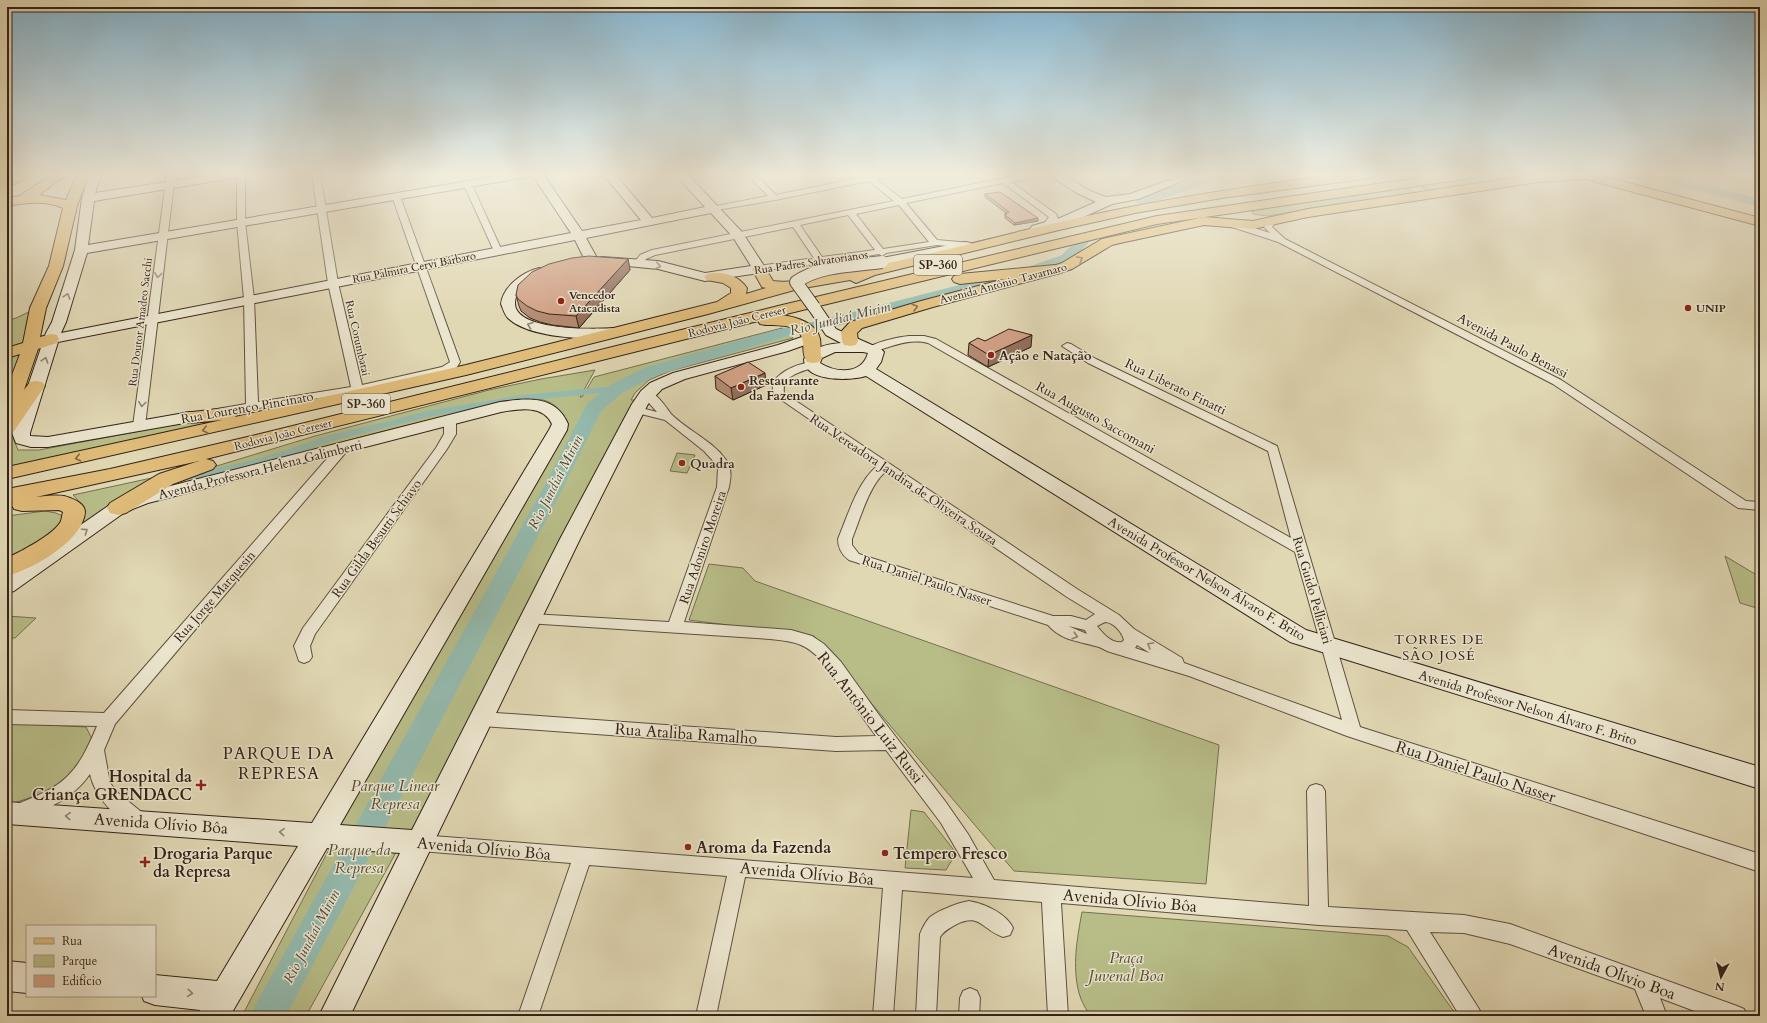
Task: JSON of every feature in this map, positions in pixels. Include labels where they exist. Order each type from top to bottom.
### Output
[{"type":"highway","name":"Rodovia João Cereser","points":[[7,496],[110,475],[351,418],[631,348],[878,268],[1066,234],[1103,230],[1138,222]]},
{"type":"highway","points":[[1103,230],[1106,239],[1116,233],[1152,222]]},
{"type":"highway","points":[[1245,223],[1253,222]]},
{"type":"highway","name":"Rodovia João Cereser","points":[[7,485],[88,469],[259,431],[814,294],[1066,234]]},
{"type":"highway","points":[[878,268],[974,278],[1049,271]]},
{"type":"highway","points":[[631,348],[761,320],[782,320],[812,345]]},
{"type":"highway","points":[[118,508],[166,479],[351,418]]},
{"type":"highway","points":[[7,505],[254,449]]},
{"type":"highway","points":[[7,505],[63,503],[74,509],[72,523],[57,538],[24,560],[7,568]]},
{"type":"main road","points":[[7,413],[31,345],[38,308],[56,266],[62,222]]},
{"type":"main road","points":[[1103,230],[1122,222]]},
{"type":"main road","name":"Avenida Antônio Tavarnaro","points":[[862,346],[849,332],[856,325],[940,300],[1067,266],[1103,230],[1125,237],[1200,222]]},
{"type":"main road","name":"Avenida Antônio Tavarnaro","points":[[1229,222],[1245,223]]},
{"type":"main road","points":[[1245,223],[1271,222]]},
{"type":"main road","points":[[759,269],[767,284],[783,287],[878,268]]},
{"type":"main road","points":[[814,294],[878,268]]},
{"type":"main road","points":[[712,277],[734,280],[739,288],[738,295],[723,305]]},
{"type":"main road","points":[[7,473],[466,370],[796,285]]},
{"type":"main road","points":[[7,353],[52,336],[52,323],[48,314],[38,308]]},
{"type":"main road","points":[[7,427],[36,386]]},
{"type":"main road","points":[[190,416],[288,411]]},
{"type":"street","points":[[36,386],[52,336],[59,322],[81,250],[85,222]]},
{"type":"street","name":"Rua Doutor Amadeo Sacchi","points":[[140,426],[165,222]]},
{"type":"street","points":[[81,250],[241,222],[249,299],[252,406]]},
{"type":"street","name":"Rua Corumbataí","points":[[324,222],[333,283],[357,388]]},
{"type":"street","points":[[405,222],[420,266]]},
{"type":"street","points":[[485,222],[498,251]]},
{"type":"street","points":[[570,222],[592,261]]},
{"type":"street","name":"Rua Palmira Cervi Bárbaro","points":[[52,336],[153,318],[649,222]]},
{"type":"street","points":[[725,222],[738,235],[759,269]]},
{"type":"street","points":[[639,263],[643,257],[652,253],[805,222]]},
{"type":"street","points":[[855,222],[878,268]]},
{"type":"street","points":[[917,222],[934,243],[919,255]]},
{"type":"street","points":[[1047,225],[1051,222]]},
{"type":"street","points":[[334,1016],[532,619],[570,539],[642,402],[656,386],[680,376],[783,348],[832,342],[830,331],[796,282],[806,274],[878,268],[919,255],[968,245],[1057,222]]},
{"type":"street","name":"Avenida Paulo Benassi","points":[[1271,222],[1268,227],[1282,240],[1557,382],[1742,505],[1760,506]]},
{"type":"street","points":[[1245,223],[1282,240]]},
{"type":"street","points":[[1245,223],[1282,240]]},
{"type":"street","points":[[795,224],[820,261]]},
{"type":"street","name":"Rua Padres Salvatorianos","points":[[576,263],[592,261],[639,263],[658,265],[695,276],[712,277],[820,261],[878,268],[934,243],[968,245]]},
{"type":"street","name":"Rua Lourenço Pincinato","points":[[36,386],[21,433],[22,439],[31,442],[48,442],[357,388],[446,369],[453,365],[455,362],[454,358],[420,266]]},
{"type":"street","points":[[553,267],[541,271],[522,282],[508,301],[510,311],[522,322],[535,327],[568,332],[598,334],[618,332]]},
{"type":"street","points":[[812,345],[818,370],[834,374],[847,375],[867,370],[876,358],[876,352],[830,331]]},
{"type":"street","name":"Rua Augusto Saccomani","points":[[862,346],[907,338],[924,338],[943,346],[1301,548]]},
{"type":"street","points":[[812,345],[862,346]]},
{"type":"street","name":"Rua Vereadora Jandira de Oliveira Souza","points":[[812,345],[793,371],[779,381],[777,385],[780,394],[1072,593],[1110,616]]},
{"type":"street","name":"Rua Liberato Finatti","points":[[1067,346],[1092,361],[1273,449]]},
{"type":"street","name":"Avenida Professor Nelson Álvaro F. Brito","points":[[867,370],[1298,636],[1760,778]]},
{"type":"street","name":"Rua Adoniro Moreira","points":[[642,402],[669,418],[699,441],[718,459],[724,468],[725,477],[675,628]]},
{"type":"street","name":"Rua Adoniro Moreira","points":[[642,402],[661,407],[669,418]]},
{"type":"street","name":"Avenida Professora Helena Galimberti","points":[[7,586],[118,508],[142,498],[509,405],[534,405],[546,408],[557,416],[560,424],[558,430],[320,835]]},
{"type":"street","name":"Rua Gilda Besutti Schiavo","points":[[304,657],[302,646],[308,632],[441,449],[450,434],[450,419]]},
{"type":"street","name":"Rua Jorge Marquesin","points":[[8,814],[36,805],[59,795],[80,775],[96,751],[108,720],[343,448]]},
{"type":"street","name":"Rua Guido Pelliciari","points":[[1273,449],[1353,731]]},
{"type":"street","name":"Rua Daniel Paulo Nasser","points":[[884,466],[871,480],[845,539],[849,553],[854,557],[1053,621],[1071,621],[1091,624]]},
{"type":"street","name":"Rua Vereadora Jandira de Oliveira Souza","points":[[1072,593],[1091,624]]},
{"type":"street","points":[[1110,616],[1118,621],[1130,633],[1132,641],[1130,645],[1119,649],[1111,647],[1102,642],[1092,632],[1091,624],[1102,617],[1110,616]]},
{"type":"street","name":"Rua Antônio Luiz Russi","points":[[532,619],[770,633],[796,636],[811,642],[822,651],[834,666],[890,743],[931,794],[957,832],[975,862],[988,888]]},
{"type":"street","name":"Rua Daniel Paulo Nasser","points":[[1053,621],[1065,633],[1102,642]]},
{"type":"street","name":"Rua Daniel Paulo Nasser","points":[[1130,633],[1194,672]]},
{"type":"street","name":"Rua Daniel Paulo Nasser","points":[[1119,649],[1194,672],[1353,731],[1760,863]]},
{"type":"street","points":[[7,717],[108,720]]},
{"type":"street","name":"Rua Ataliba Ramalho","points":[[482,719],[836,744],[890,743]]},
{"type":"street","name":"Rua Jorge Marquesin","points":[[96,751],[100,783],[108,797],[140,822]]},
{"type":"street","points":[[1316,792],[1319,916]]},
{"type":"street","name":"Avenida Olívio Bôa","points":[[8,814],[320,835],[893,880],[1319,916],[1464,924],[1510,934]]},
{"type":"street","points":[[156,990],[219,1006],[320,835]]},
{"type":"street","points":[[528,1016],[584,856]]},
{"type":"street","points":[[706,1016],[738,868]]},
{"type":"street","points":[[884,1016],[893,880]]},
{"type":"street","points":[[1051,894],[1058,1016]]},
{"type":"street","points":[[926,1016],[930,934],[937,924],[961,912],[969,910],[980,912],[1002,928]]},
{"type":"street","points":[[1412,921],[1472,1016]]},
{"type":"street","name":"Avenida Olívio Boa","points":[[1510,934],[1737,1016]]},
{"type":"street","points":[[7,976],[26,978]]},
{"type":"street","points":[[1642,982],[1657,1016]]},
{"type":"green space","points":[[31,311],[25,342],[17,347],[7,350],[7,320],[16,318]]},
{"type":"green space","name":"Parque Linear Represa","points":[[782,328],[793,338],[670,371],[649,380],[635,393],[631,400],[639,400],[418,840],[404,838],[306,1016],[242,1016],[337,834],[326,833],[562,420],[556,407],[547,401],[537,399],[518,400],[400,427],[151,492],[174,479],[315,436],[489,390],[595,370],[580,397],[582,397],[594,377]]},
{"type":"green space","points":[[24,351],[7,394],[7,356]]},
{"type":"green space","points":[[24,411],[13,438],[18,450],[39,450],[194,421],[248,420],[7,469],[8,432]]},
{"type":"green space","name":"Quadra","points":[[677,453],[695,455],[687,473],[670,471]]},
{"type":"green space","points":[[170,474],[7,573],[76,527],[84,507],[73,495]]},
{"type":"green space","points":[[45,511],[63,516],[65,523],[7,568],[7,516]]},
{"type":"green space","points":[[1725,556],[1760,577],[1760,609],[1740,603]]},
{"type":"green space","points":[[709,564],[743,568],[755,581],[1219,745],[1206,884],[1014,871],[814,636],[689,620]]},
{"type":"green space","points":[[7,616],[36,618],[15,638],[7,638]]},
{"type":"green space","points":[[7,723],[86,727],[92,739],[81,765],[56,789],[14,803],[7,802]]},
{"type":"green space","points":[[911,810],[924,812],[953,849],[952,860],[946,870],[905,868]]},
{"type":"green space","name":"Praça Juvenal Boa","points":[[1082,912],[1388,936],[1408,947],[1457,1016],[1090,1016],[1080,996],[1076,973],[1077,942]]},
{"type":"building","name":"Vencedor Atacadista","points":[[589,256],[628,259],[576,316],[549,314],[537,311],[518,299],[516,295],[518,285],[532,272],[549,264],[572,258]]},
{"type":"building","points":[[1009,329],[1032,335],[989,355],[969,343],[978,338],[985,341]]},
{"type":"building","points":[[748,362],[765,373],[731,388],[715,376]]},
{"type":"waterway","name":"Rio Jundiaí Mirim","points":[[268,1016],[551,492],[593,408],[616,389],[652,371],[782,333],[835,322],[1027,272],[1067,258],[1083,241]]},
{"type":"waterway","points":[[193,476],[241,466],[285,454],[330,438],[392,424],[427,414],[522,398],[616,389]]},
{"type":"place","name":"Vencedor Atacadista","points":[[561,301]]},
{"type":"place","name":"UNIP","points":[[1688,308]]},
{"type":"place","name":"Ação e Natação","points":[[991,355]]},
{"type":"place","name":"Restaurante da Fazenda","points":[[741,387]]},
{"type":"place","name":"Quadra","points":[[682,463]]},
{"type":"place","name":"Hospital da Criança GRENDACC","points":[[201,785]]},
{"type":"place","name":"Aroma da Fazenda","points":[[688,847]]},
{"type":"place","name":"Tempero Fresco","points":[[885,853]]},
{"type":"place","name":"Drogaria Parque da Represa","points":[[145,862]]},
{"type":"district","name":"TORRES DE SÃO JOSÉ","points":[[1439,648]]},
{"type":"district","name":"PARQUE DA REPRESA","points":[[279,763]]},
{"type":"park label","name":"Parque da Represa","points":[[359,858]]}]
